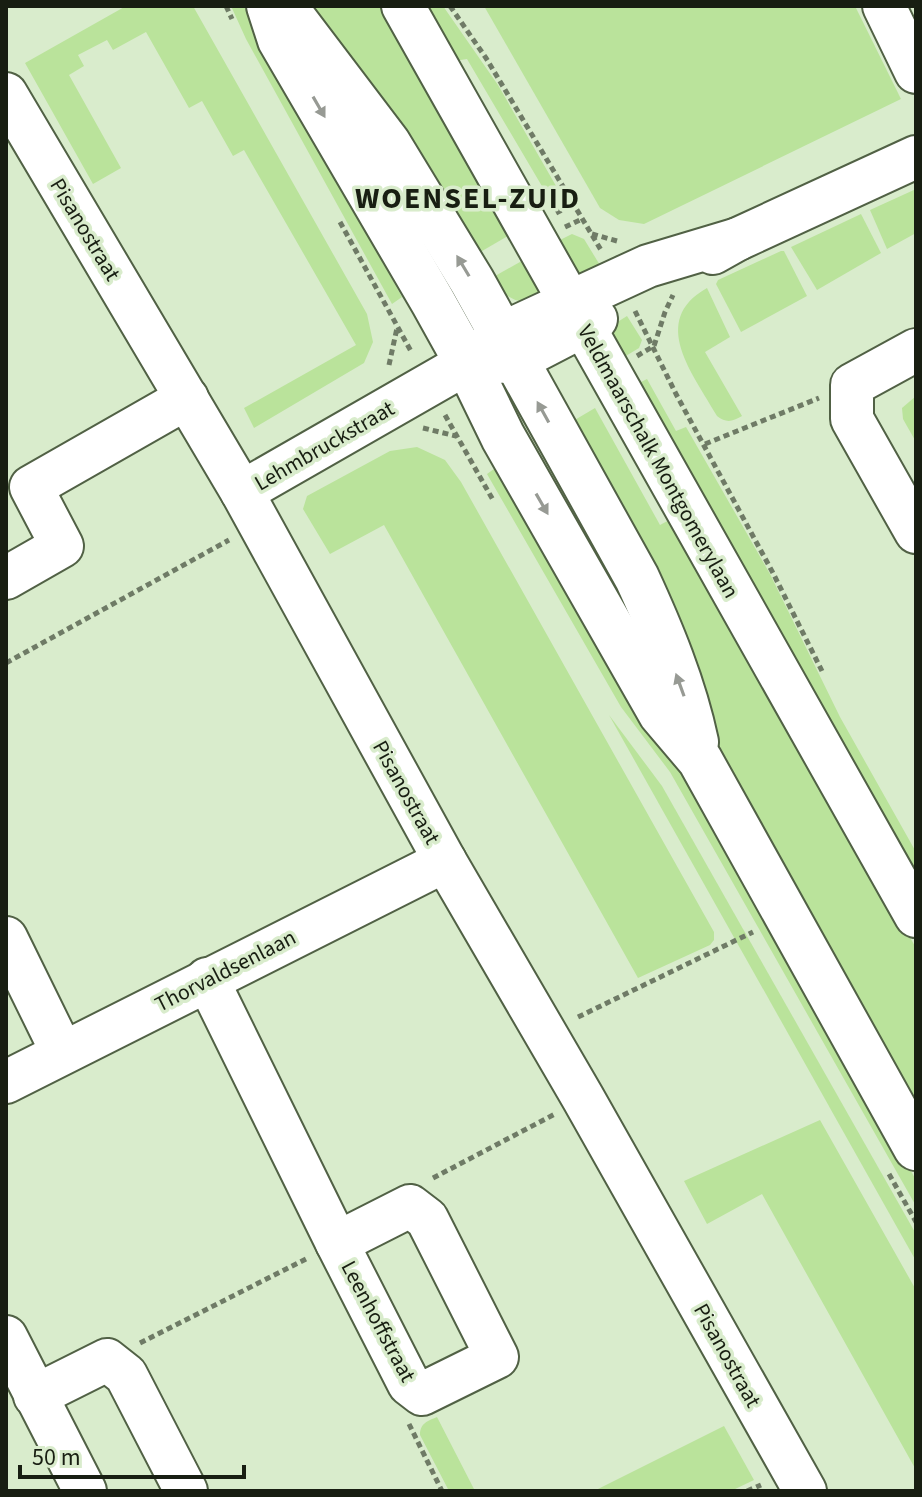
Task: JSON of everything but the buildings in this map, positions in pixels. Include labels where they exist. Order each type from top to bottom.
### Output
[{"type":"main road","points":[[269,6],[280,40],[433,302],[503,437],[661,714],[700,760],[900,1157]]},
{"type":"main road","points":[[281,6],[299,24],[388,143],[472,281],[637,578],[658,623],[690,712],[700,760]]},
{"type":"street","name":"Veldmaarschalk Montgomerylaan","points":[[403,6],[916,916]]},
{"type":"street","points":[[884,6],[916,72]]},
{"type":"street","name":"Pisanostraat","points":[[6,94],[250,508],[445,861],[805,1491]]},
{"type":"street","points":[[467,363],[508,348],[624,290],[916,157]]},
{"type":"street","points":[[916,350],[852,385],[852,419],[916,532]]},
{"type":"street","name":"Lehmbruckstraat","points":[[250,508],[467,363]]},
{"type":"street","points":[[6,578],[62,546],[31,487],[187,398]]},
{"type":"street","name":"Thorvaldsenlaan","points":[[6,1082],[445,861]]},
{"type":"street","points":[[6,938],[62,1052]]},
{"type":"street","name":"Leenhoffstraat","points":[[207,979],[337,1243],[409,1384],[422,1394],[497,1357],[427,1219],[410,1206],[337,1243]]},
{"type":"street","points":[[6,1337],[85,1491]]},
{"type":"street","points":[[35,1396],[107,1360],[126,1375],[186,1491]]},
{"type":"path","name":"Veldmaarschalk Montgomerylaan","points":[[450,6],[486,58],[624,290],[826,679]]},
{"type":"path","points":[[537,243],[582,219]]},
{"type":"path","name":"Lehmbruckstraat","points":[[383,373],[390,364],[401,320],[433,302]]},
{"type":"path","points":[[705,444],[852,385]]},
{"type":"path","points":[[457,437],[499,510]]},
{"type":"path","points":[[6,663],[250,508]]},
{"type":"path","points":[[745,919],[761,946]]},
{"type":"path","points":[[588,1010],[753,932]]},
{"type":"path","points":[[410,1206],[430,1180],[583,1098]]},
{"type":"path","points":[[900,1157],[916,1222]]},
{"type":"path","points":[[107,1360],[337,1243]]},
{"type":"path","points":[[409,1384],[409,1427],[442,1491]]},
{"type":"green space","points":[[126,6],[193,6],[367,314],[373,342],[364,363],[254,428],[244,408],[356,345],[244,150],[233,156],[202,101],[189,108],[146,32],[113,50],[107,40],[78,55],[84,66],[69,75],[121,168],[93,184],[25,63]]},
{"type":"green space","points":[[231,6],[244,6],[260,44],[402,297],[392,304],[246,39]]},
{"type":"green space","points":[[304,6],[384,6],[513,233],[470,258]]},
{"type":"green space","points":[[423,6],[443,6],[498,85],[567,205],[556,210],[467,59],[454,61]]},
{"type":"green space","points":[[484,6],[855,6],[901,99],[644,224],[619,220],[600,208]]},
{"type":"green space","points":[[916,189],[916,233],[887,249],[870,210]]},
{"type":"green space","points":[[861,214],[881,253],[817,290],[791,247]]},
{"type":"green space","points":[[572,234],[584,239],[606,275],[583,286],[558,241]]},
{"type":"green space","points":[[784,251],[807,296],[741,332],[716,284],[718,280]]},
{"type":"green space","points":[[527,258],[552,301],[517,300],[488,280]]},
{"type":"green space","points":[[707,288],[730,337],[705,352],[742,416],[726,421],[717,416],[688,366],[678,332],[680,316],[690,301]]},
{"type":"green space","points":[[627,316],[642,340],[639,348],[624,357],[608,328]]},
{"type":"green space","points":[[647,379],[676,431],[686,427],[770,574],[840,717],[916,852],[916,879],[639,383]]},
{"type":"green space","points":[[916,396],[916,442],[903,419],[902,408]]},
{"type":"green space","points":[[595,408],[660,525],[673,518],[916,948],[916,1112],[728,776],[573,421]]},
{"type":"green space","points":[[417,447],[445,460],[461,482],[714,932],[710,945],[638,978],[384,525],[330,554],[303,509],[307,496],[390,451]]},
{"type":"green space","points":[[505,461],[666,736],[916,1180],[916,1206],[670,772],[621,707],[487,474]]},
{"type":"green space","points":[[609,715],[662,786],[916,1234],[916,1261]]},
{"type":"green space","points":[[820,1120],[916,1290],[916,1470],[762,1194],[707,1224],[684,1181]]},
{"type":"green space","points":[[437,1417],[475,1491],[449,1491],[420,1435],[423,1425]]},
{"type":"green space","points":[[724,1426],[754,1480],[731,1491],[594,1491]]},
{"type":"district","name":"WOENSEL-ZUID","points":[[468,198]]}]
